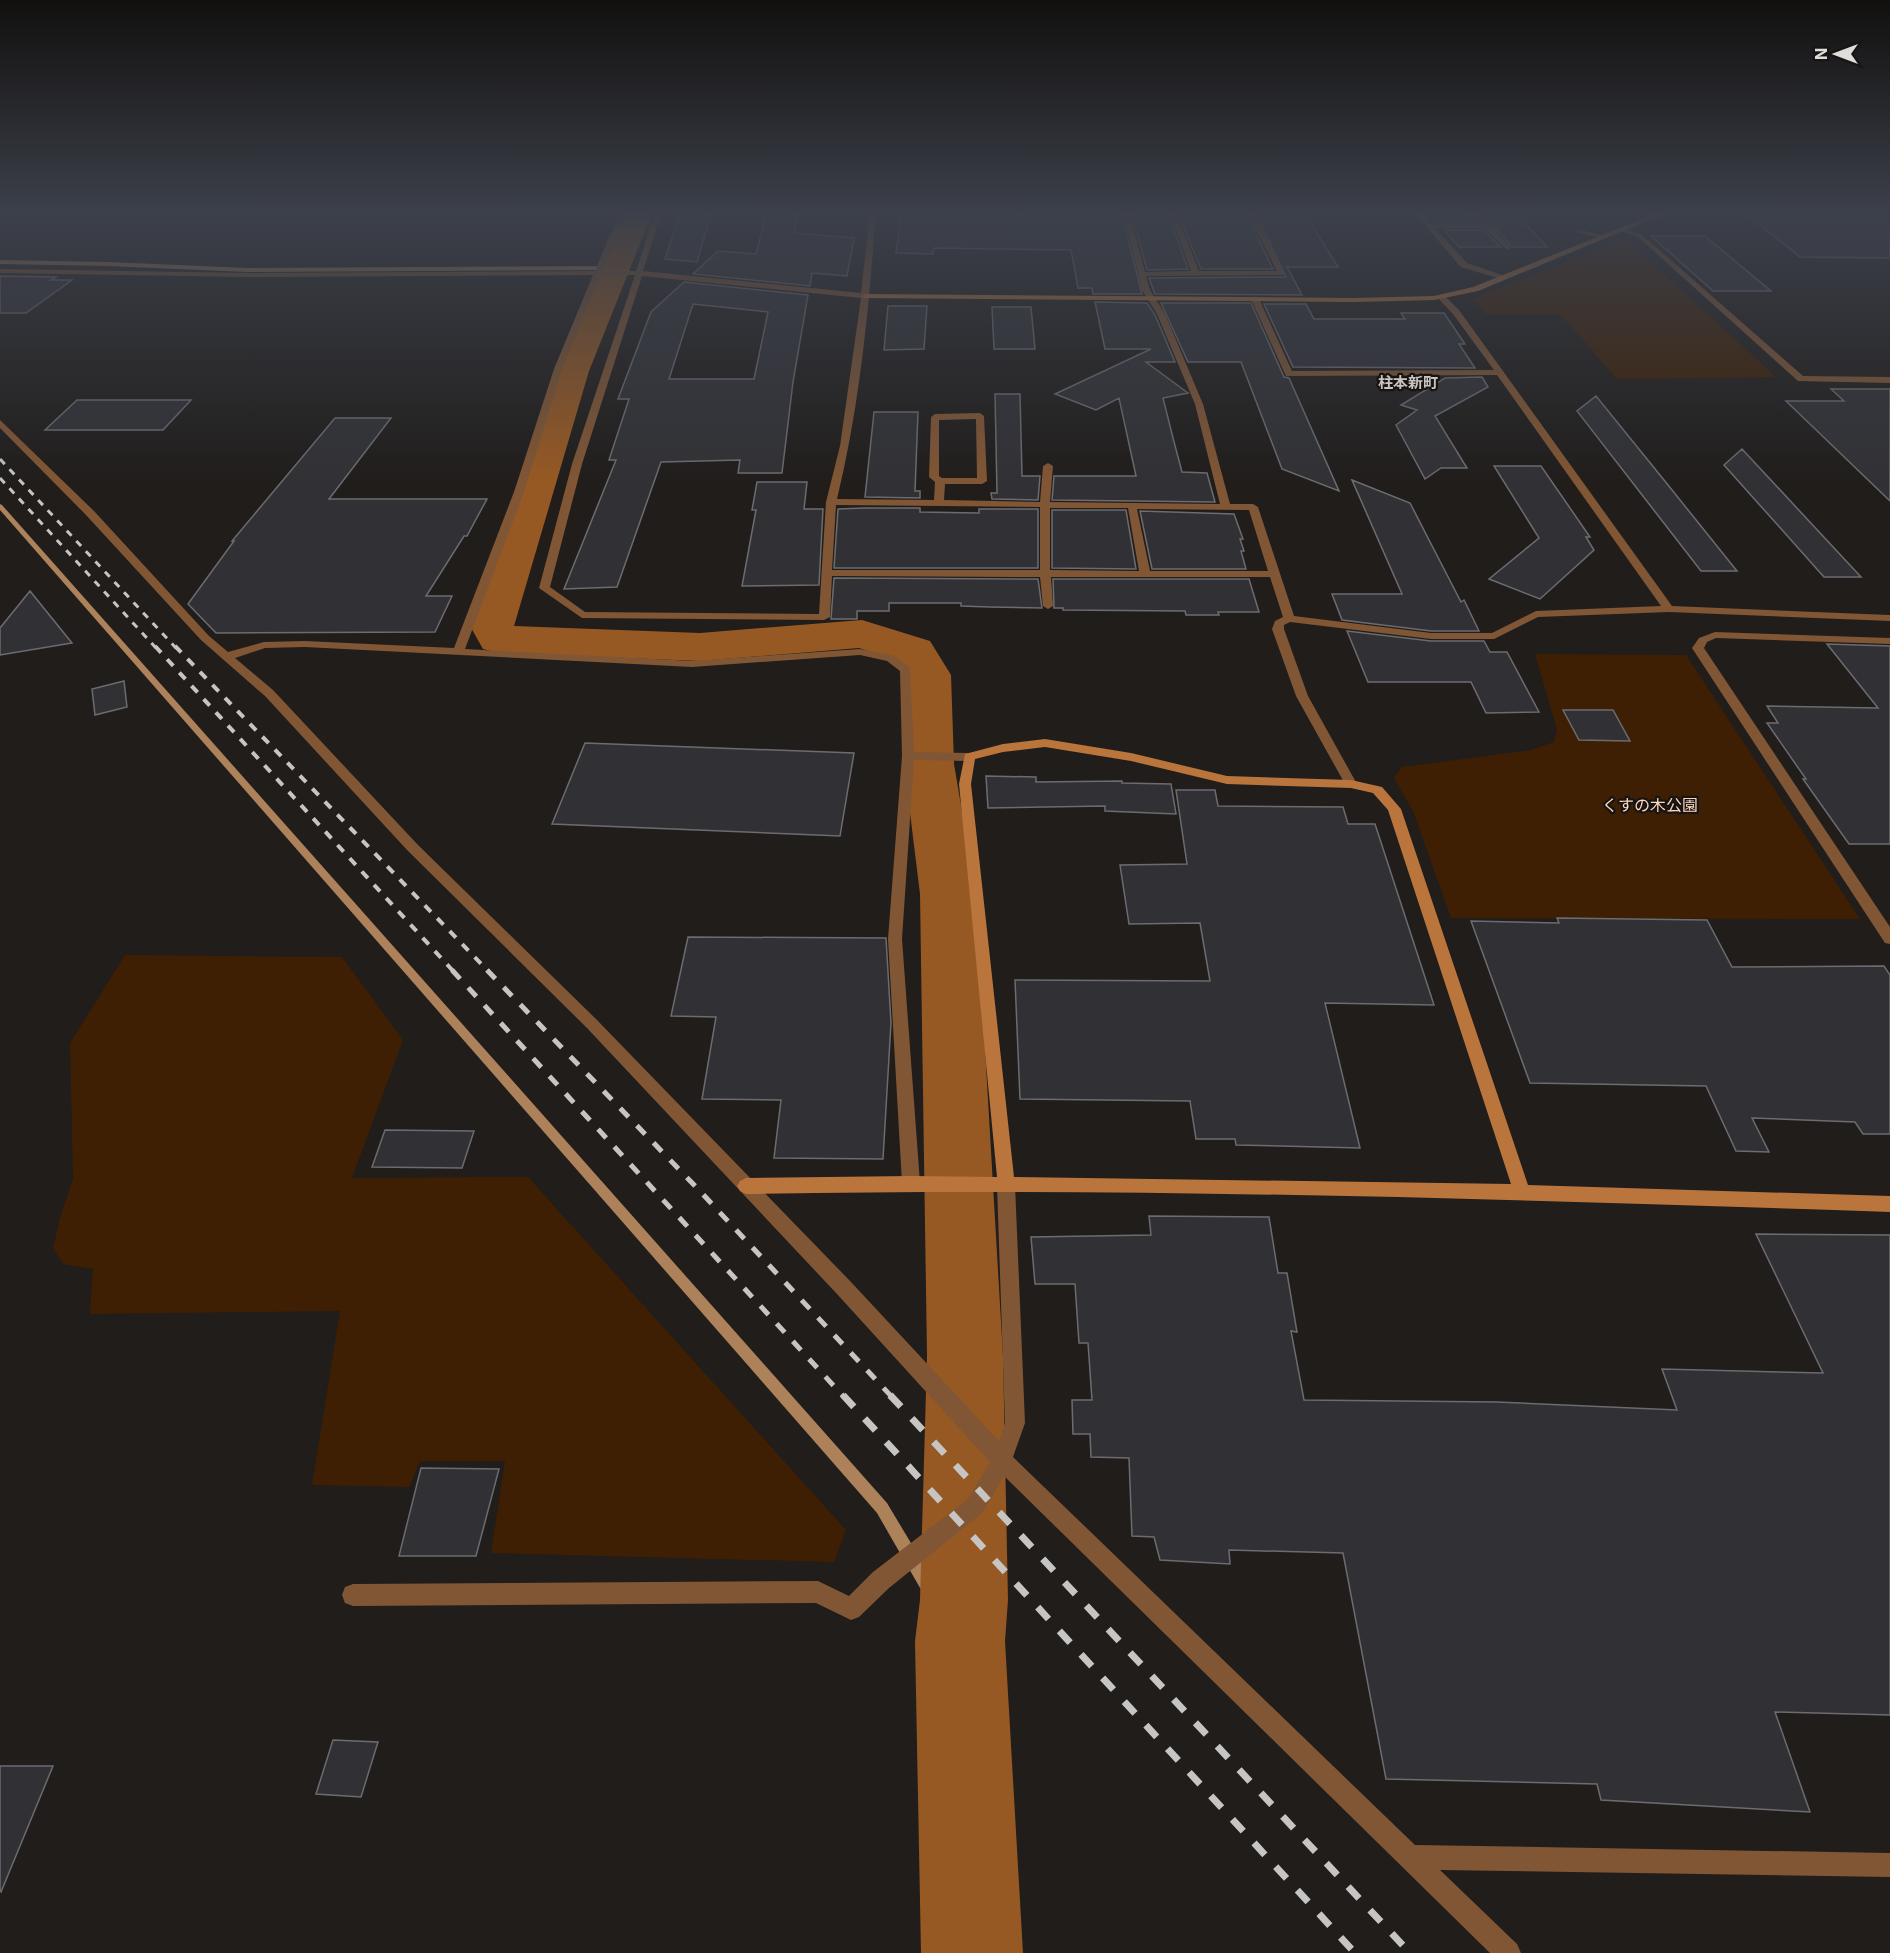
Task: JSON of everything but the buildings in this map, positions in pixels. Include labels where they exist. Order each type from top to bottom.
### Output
[{"type":"street","points":[[458,652],[519,492],[558,369],[585,302]]},
{"type":"street","points":[[629,302],[577,464],[543,588],[582,615],[824,617],[831,502],[845,446],[864,302]]},
{"type":"street","points":[[1154,302],[1199,404],[1226,507]]},
{"type":"street","points":[[1256,302],[1289,374],[1497,373]]},
{"type":"street","points":[[1446,302],[1456,312],[1497,373],[1670,609]]},
{"type":"street","points":[[1714,302],[1801,379],[1890,380]]},
{"type":"street","points":[[980,416],[982,481],[940,481],[934,477],[935,417],[980,416]]},
{"type":"street","points":[[0,423],[90,513],[205,638],[269,693],[413,848],[591,1023],[844,1288],[1002,1460],[1508,1953]]},
{"type":"street","points":[[1048,466],[1044,505],[1048,606]]},
{"type":"street","points":[[939,503],[940,481]]},
{"type":"street","points":[[831,502],[1253,507],[1289,619]]},
{"type":"street","points":[[1132,506],[1145,574]]},
{"type":"street","points":[[827,573],[1275,574]]},
{"type":"street","points":[[1351,784],[1302,696],[1278,629],[1279,623],[1289,619],[1431,636],[1494,636],[1536,614],[1670,609],[1890,618]]},
{"type":"street","points":[[1890,640],[1715,635],[1703,640],[1698,648],[1890,939]]},
{"type":"street","points":[[228,656],[264,645],[305,644],[692,664],[860,652],[891,658],[906,669],[908,756],[895,939],[911,1183]]},
{"type":"street","points":[[908,756],[969,757],[1003,748],[1045,743],[1131,757],[1227,780],[1351,784],[1377,790],[1394,809],[1522,1192]]},
{"type":"street","points":[[353,1594],[818,1592],[851,1608],[881,1580],[975,1506],[1002,1460],[1015,1423],[1006,1185],[965,783],[969,757]]},
{"type":"street","points":[[746,1186],[911,1183],[1522,1192],[1890,1204]]},
{"type":"street","points":[[1411,1857],[1890,1865]]},
{"type":"green space","points":[[1476,302],[1694,302],[1776,377],[1617,379],[1560,314],[1485,314]]},
{"type":"green space","name":"くすの木公園","points":[[1535,654],[1686,655],[1860,919],[1451,918],[1413,811],[1394,778],[1402,767],[1531,750],[1554,742],[1557,730]]},
{"type":"green space","points":[[125,955],[342,957],[403,1040],[352,1178],[528,1177],[846,1530],[834,1562],[491,1553],[505,1461],[420,1461],[409,1487],[312,1485],[340,1311],[90,1314],[93,1269],[63,1264],[53,1248],[73,1179],[70,1043]]},
{"type":"waterway","points":[[601,302],[572,371],[492,626],[499,639],[700,647],[862,634],[914,651],[928,675],[929,764],[948,894],[965,1356],[964,1600],[960,1641],[972,1953]]},
{"type":"waterway","points":[[0,506],[882,1508],[960,1641]]},
{"type":"railway","points":[[0,459],[176,648]]},
{"type":"railway","points":[[0,478],[156,648]]},
{"type":"railway","points":[[155,646],[454,972]]},
{"type":"railway","points":[[175,646],[489,972]]},
{"type":"railway","points":[[452,970],[844,1397]]},
{"type":"railway","points":[[487,970],[697,1188],[892,1397]]},
{"type":"railway","points":[[843,1395],[1355,1953]]},
{"type":"railway","points":[[890,1395],[1410,1953]]},
{"type":"district","name":"柱本新町","points":[[1408,382]]}]
